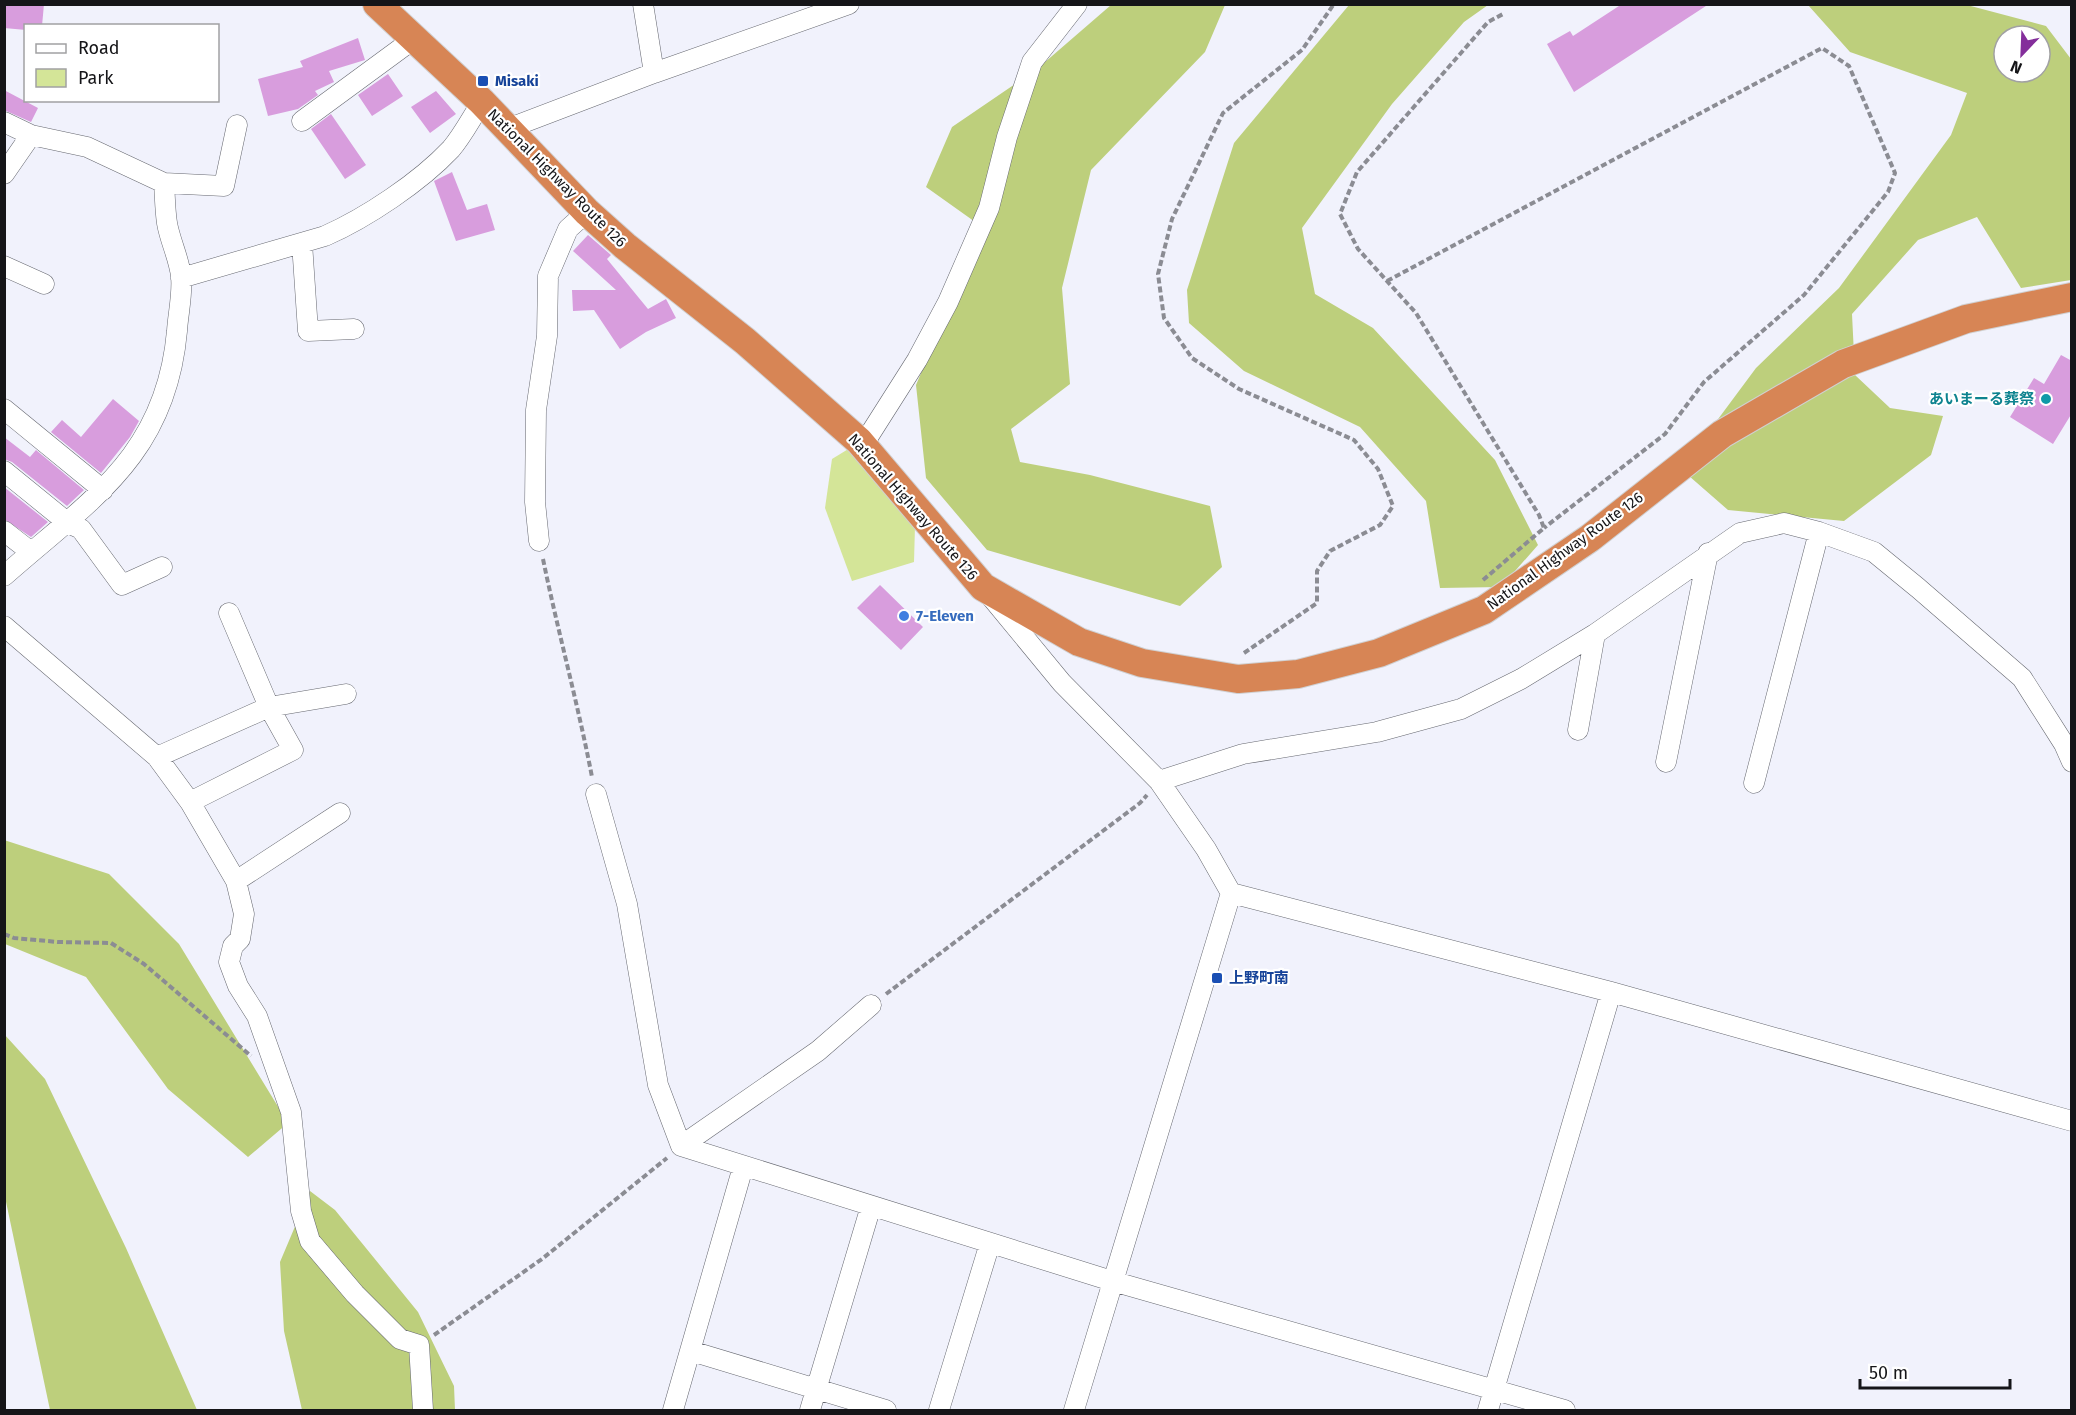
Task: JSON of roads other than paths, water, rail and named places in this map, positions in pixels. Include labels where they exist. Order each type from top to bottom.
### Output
[{"type":"highway","name":"National Highway Route 126","points":[[377,4],[482,102],[587,212],[625,246],[745,341],[863,445],[983,587],[1079,642],[1142,663],[1238,679],[1298,674],[1379,653],[1484,610],[1590,538],[1722,434],[1843,364],[1966,319],[2072,297]]},
{"type":"street","points":[[643,4],[654,73]]},
{"type":"street","points":[[507,129],[654,73],[849,4]]},
{"type":"street","points":[[863,445],[917,360],[948,302],[989,208],[1010,127],[1032,62],[1077,4]]},
{"type":"street","points":[[302,121],[415,38]]},
{"type":"street","points":[[181,278],[302,243],[344,228],[419,177],[452,148],[482,102]]},
{"type":"street","points":[[4,122],[31,135],[87,147],[164,183],[224,186],[237,125]]},
{"type":"street","points":[[4,174],[31,135]]},
{"type":"street","points":[[4,576],[68,523],[132,458],[143,440],[167,386],[174,358],[181,278],[167,223],[164,183]]},
{"type":"street","points":[[539,541],[535,502],[536,410],[547,336],[548,276],[568,229],[587,212]]},
{"type":"street","points":[[302,243],[308,331],[354,328]]},
{"type":"street","points":[[4,266],[44,284]]},
{"type":"street","points":[[4,409],[103,490]]},
{"type":"street","points":[[4,471],[68,523],[81,529],[123,585],[162,567]]},
{"type":"street","points":[[1159,781],[1243,754],[1377,732],[1461,709],[1521,679],[1595,634],[1740,532],[1784,523],[1819,532],[1874,552],[2022,678],[2064,744],[2072,762]]},
{"type":"street","points":[[4,531],[31,552]]},
{"type":"street","points":[[1754,783],[1819,532]]},
{"type":"street","points":[[1666,762],[1708,553]]},
{"type":"street","points":[[983,587],[1062,683],[1159,781],[1206,849],[1232,893],[1611,992],[2072,1121]]},
{"type":"street","points":[[190,802],[293,750],[269,707],[230,613]]},
{"type":"street","points":[[4,626],[157,757],[190,802],[236,881],[244,914],[240,939],[233,946],[229,962],[238,986],[257,1016],[291,1112],[301,1211],[310,1242],[355,1294],[400,1339],[419,1346],[423,1410]]},
{"type":"street","points":[[1578,730],[1595,634]]},
{"type":"street","points":[[157,757],[269,707],[346,694]]},
{"type":"street","points":[[596,794],[627,904],[658,1084],[681,1146]]},
{"type":"street","points":[[236,881],[340,813]]},
{"type":"street","points":[[1074,1410],[1232,893]]},
{"type":"street","points":[[1488,1410],[1611,992]]},
{"type":"street","points":[[681,1146],[818,1051],[871,1005]]},
{"type":"street","points":[[681,1146],[1112,1281],[1565,1410]]},
{"type":"street","points":[[673,1410],[743,1167]]},
{"type":"street","points":[[810,1410],[871,1206]]},
{"type":"street","points":[[939,1410],[990,1243]]},
{"type":"street","points":[[691,1351],[886,1410]]},
{"type":"place","name":"Misaki","points":[[483,81]]},
{"type":"place","name":"あいまーる葬祭","points":[[2046,399]]},
{"type":"place","name":"7-Eleven","points":[[904,616]]},
{"type":"place","name":"上野町南","points":[[1217,978]]}]
